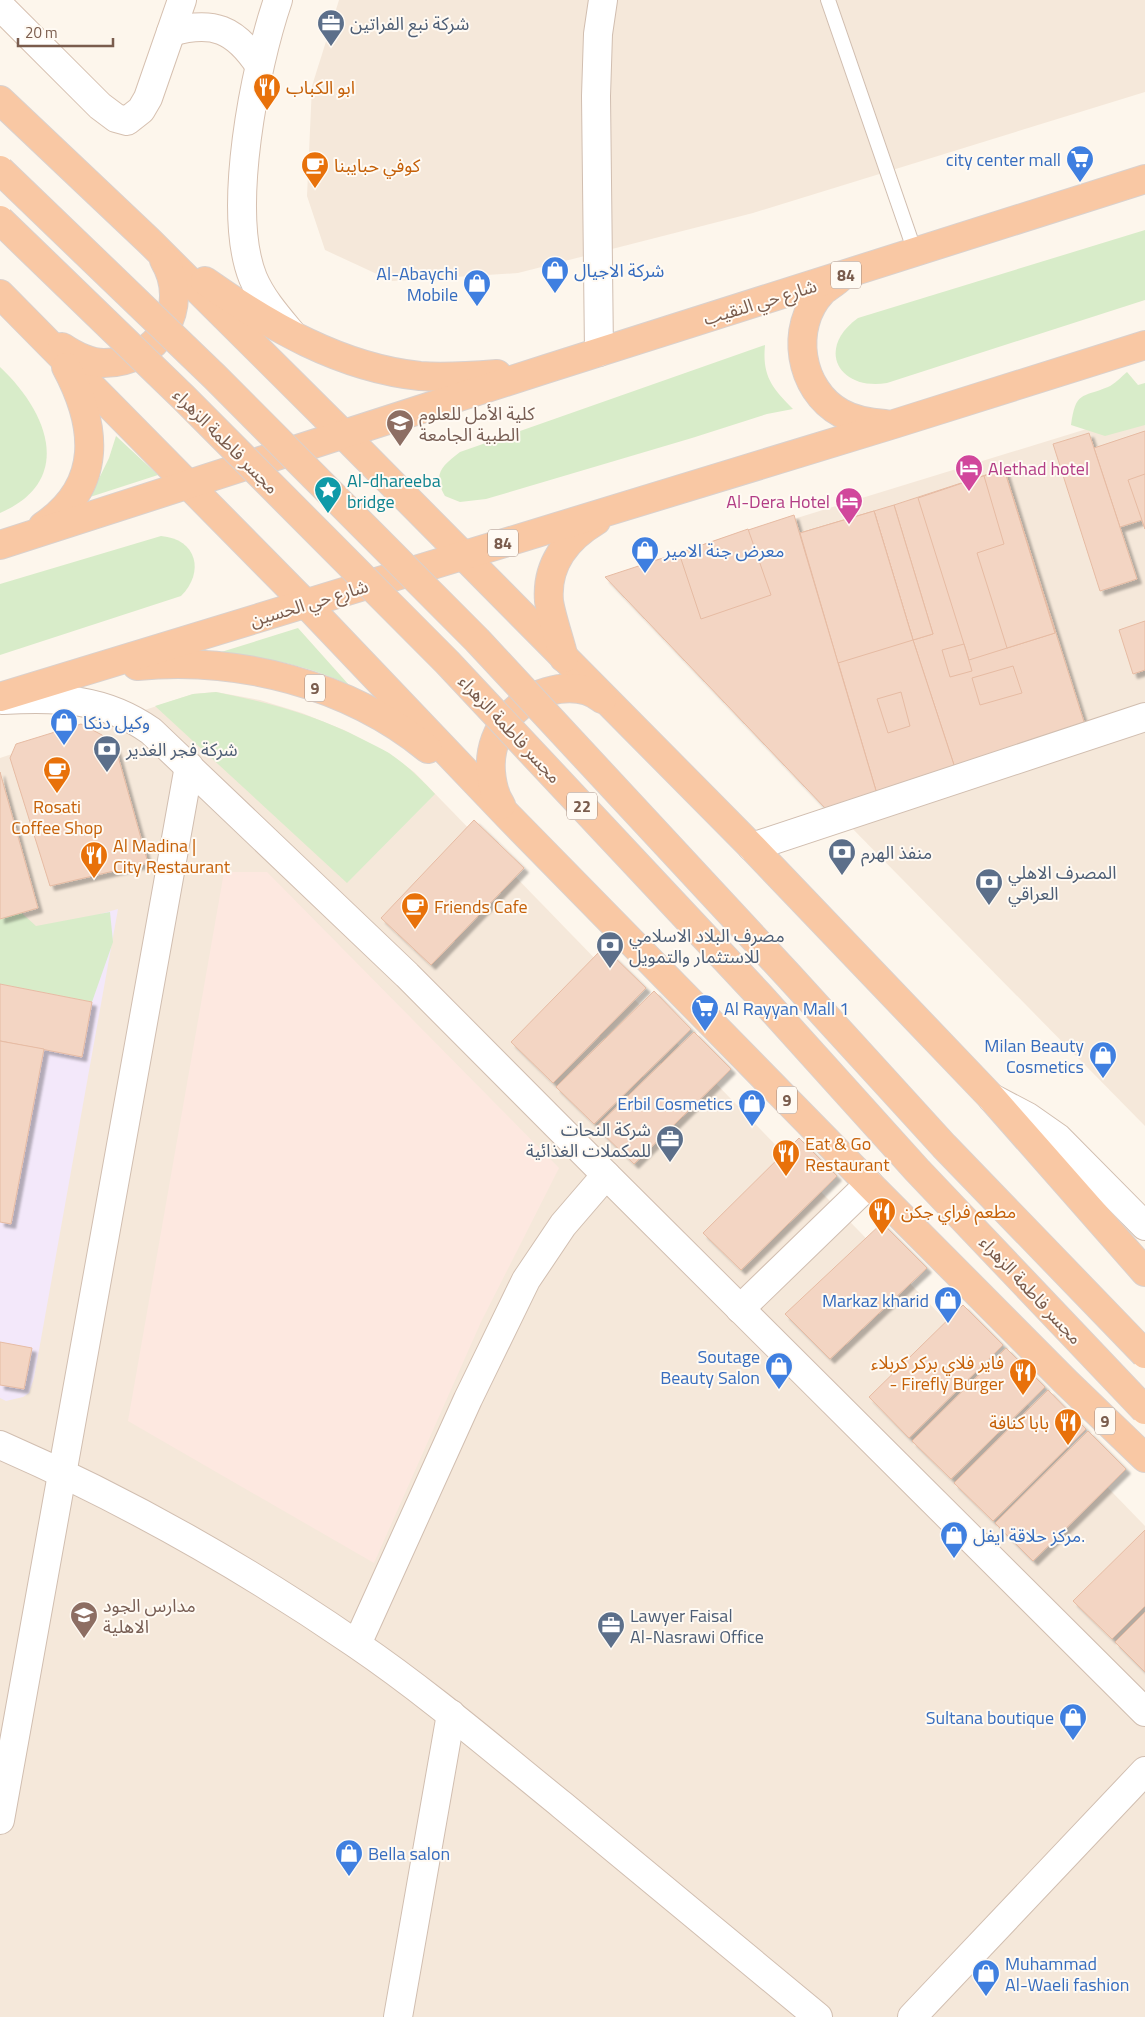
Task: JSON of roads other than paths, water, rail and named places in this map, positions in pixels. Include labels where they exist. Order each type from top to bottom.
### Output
[{"type":"highway","points":[[0,100],[148,241],[343,434],[752,847],[991,1097],[1145,1272]]},
{"type":"highway","name":"مجسر فاطمة الزهراء","points":[[0,170],[215,377],[470,633],[944,1146],[1145,1354]]},
{"type":"highway","name":"شارع حي النقيب","points":[[546,369],[1145,179]]},
{"type":"highway","name":"مجسر فاطمة الزهراء","points":[[0,220],[184,398],[447,662],[760,996],[917,1170],[1145,1410]]},
{"type":"highway","points":[[148,241],[214,287],[292,334],[348,360],[403,374],[462,377],[546,369]]},
{"type":"highway","points":[[36,328],[72,354],[95,361],[118,362],[147,350],[167,326],[175,296],[173,280],[168,266],[148,241]]},
{"type":"highway","points":[[844,276],[822,293],[807,316],[802,343],[806,370],[819,395],[840,413],[866,423],[894,424]]},
{"type":"highway","points":[[0,294],[36,328],[306,604],[509,817]]},
{"type":"highway","points":[[6,543],[41,527],[58,516],[76,493],[83,480],[89,460],[90,439],[86,414],[77,391],[58,354],[36,328]]},
{"type":"highway","name":"84","points":[[618,508],[1145,345]]},
{"type":"highway","name":"84","points":[[343,434],[546,369]]},
{"type":"highway","points":[[6,543],[343,434]]},
{"type":"highway","points":[[565,659],[549,601],[554,565],[562,550],[572,538],[618,508]]},
{"type":"highway","name":"شارع حي الحسين","points":[[0,699],[84,671],[618,508]]},
{"type":"highway","name":"9","points":[[84,671],[161,664],[206,665],[246,669],[304,684],[353,703],[400,729],[421,744],[509,817],[869,1184],[1066,1382],[1145,1458]]},
{"type":"highway","points":[[509,817],[498,801],[492,782],[490,763],[493,744],[502,726],[513,711],[529,699],[547,691],[566,688],[585,690],[599,697],[616,711]]},
{"type":"street","points":[[0,6],[100,106],[116,118],[127,121],[141,110],[148,98],[182,0]]},
{"type":"street","points":[[278,0],[259,65],[245,161],[243,193],[244,230],[248,262],[258,289],[265,301],[292,334]]},
{"type":"street","points":[[600,352],[596,96],[598,34],[603,0]]},
{"type":"street","points":[[171,32],[192,26],[212,27],[226,32],[248,48],[259,65]]},
{"type":"street","points":[[0,699],[82,701],[99,705],[136,721],[151,731],[407,975],[1145,1712]]},
{"type":"street","points":[[752,847],[1145,717]]},
{"type":"street","points":[[0,1820],[189,766]]},
{"type":"street","points":[[991,1097],[1028,1117],[1058,1138],[1145,1226]]},
{"type":"street","points":[[357,1644],[468,1399],[526,1280],[563,1225],[606,1175]]},
{"type":"street","points":[[740,1309],[869,1184]]},
{"type":"street","points":[[0,1445],[63,1474],[166,1526],[280,1593],[357,1644],[451,1714],[818,2017]]},
{"type":"street","points":[[398,2017],[451,1714]]},
{"type":"street","points":[[912,2017],[1145,1771]]},
{"type":"lane","points":[[828,0],[915,252]]},
{"type":"place","name":"شركة نبع الفراتين","points":[[331,47]]},
{"type":"place","name":"ابو الكباب","points":[[267,111]]},
{"type":"place","name":"city center mall","points":[[1080,183]]},
{"type":"place","name":"كوفي حبايبنا","points":[[315,189]]},
{"type":"place","name":"شركة الاجيال","points":[[555,294]]},
{"type":"place","name":"Al-Abaychi Mobile","points":[[477,307]]},
{"type":"place","name":"كلية الأمل للعلوم الطبية الجامعة","points":[[400,447]]},
{"type":"place","name":"Alethad hotel","points":[[969,492]]},
{"type":"place","name":"Al-dhareeba bridge","points":[[328,514]]},
{"type":"place","name":"Al-Dera Hotel","points":[[849,525]]},
{"type":"place","name":"معرض جنة الامير","points":[[645,574]]},
{"type":"place","name":"وكيل دنكا","points":[[64,746]]},
{"type":"place","name":"شركة فجر الغدير","points":[[107,773]]},
{"type":"place","name":"Rosati Coffee Shop","points":[[57,794]]},
{"type":"place","name":"منفذ الهرم","points":[[842,876]]},
{"type":"place","name":"Al Madina | City Restaurant","points":[[94,879]]},
{"type":"place","name":"المصرف الاهلي العراقي","points":[[989,906]]},
{"type":"place","name":"Friends Cafe","points":[[415,930]]},
{"type":"place","name":"مصرف البلاد الاسلامي للاستثمار والتمويل","points":[[610,969]]},
{"type":"place","name":"Al Rayyan Mall 1","points":[[705,1032]]},
{"type":"place","name":"Milan Beauty Cosmetics","points":[[1103,1079]]},
{"type":"place","name":"Erbil Cosmetics","points":[[752,1127]]},
{"type":"place","name":"شركة النحات للمكملات الغذائية","points":[[670,1163]]},
{"type":"place","name":"Eat & Go Restaurant","points":[[786,1177]]},
{"type":"place","name":"مطعم فراي جكن","points":[[882,1235]]},
{"type":"place","name":"Markaz kharid","points":[[948,1324]]},
{"type":"place","name":"Soutage Beauty Salon","points":[[779,1390]]},
{"type":"place","name":"فاير فلاي بركر كربلاء - Firefly Burger","points":[[1023,1396]]},
{"type":"place","name":"بابا كنافة","points":[[1068,1446]]},
{"type":"place","name":"مركز حلاقة ايفل.","points":[[954,1559]]},
{"type":"place","name":"مدارس الجود الاهلية","points":[[84,1639]]},
{"type":"place","name":"Lawyer Faisal Al-Nasrawi Office","points":[[611,1649]]},
{"type":"place","name":"Sultana boutique","points":[[1073,1741]]},
{"type":"place","name":"Bella salon","points":[[349,1877]]},
{"type":"place","name":"Muhammad Al-Waeli fashion","points":[[986,1997]]}]
